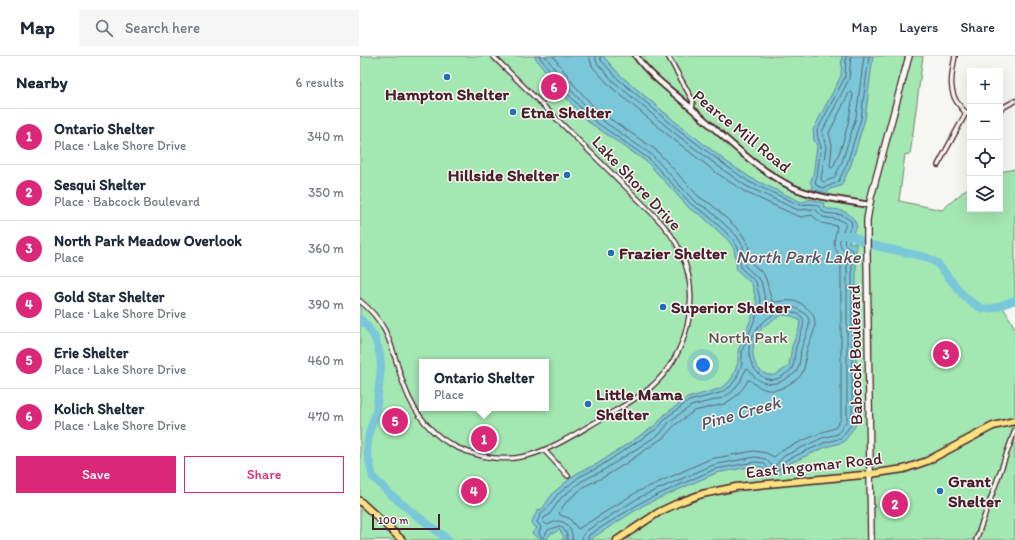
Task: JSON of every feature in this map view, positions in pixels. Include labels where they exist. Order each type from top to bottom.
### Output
[{"type":"main road","name":"Babcock Boulevard","points":[[871,540],[867,256],[869,205],[909,56]]},
{"type":"main road","name":"East Ingomar Road","points":[[617,540],[638,525],[671,506],[713,491],[754,485],[897,471],[920,464],[986,429],[1015,421]]},
{"type":"main road","points":[[360,501],[402,540]]},
{"type":"street","name":"Lake Shore Drive","points":[[360,301],[375,315],[384,328],[391,343],[408,396],[420,416],[435,433],[456,447],[488,457],[513,458],[528,456],[545,451],[561,443],[650,388],[666,370],[679,350],[688,325],[690,298],[689,280],[682,253],[664,225],[493,56]]},
{"type":"street","name":"Pearce Mill Road","points":[[636,56],[659,81],[762,169],[782,182],[793,188],[817,196],[869,205]]},
{"type":"street","points":[[668,56],[693,101],[692,109]]},
{"type":"street","points":[[955,56],[951,88],[958,104],[967,113]]},
{"type":"street","points":[[1003,107],[1015,101]]},
{"type":"street","points":[[938,164],[967,116]]},
{"type":"street","points":[[976,540],[1015,430]]},
{"type":"street","points":[[545,451],[568,476]]},
{"type":"green space","name":"North Park","points":[[360,56],[923,56],[910,155],[905,154],[899,201],[942,210],[967,189],[967,212],[1003,212],[1003,171],[1015,169],[1015,299],[1003,307],[1015,328],[1015,422],[1013,427],[1015,427],[1015,540],[360,540]]},
{"type":"water","name":"North Park Lake","points":[[534,56],[603,56],[620,75],[677,123],[727,162],[751,178],[801,202],[809,199],[824,203],[824,206],[827,209],[846,212],[853,218],[857,227],[851,235],[849,243],[856,243],[856,422],[855,426],[844,442],[826,447],[788,464],[780,474],[768,476],[762,467],[755,466],[716,473],[644,505],[589,540],[562,540],[564,537],[559,529],[555,533],[551,533],[547,539],[538,539],[532,533],[537,528],[532,525],[533,519],[538,510],[542,509],[554,492],[577,473],[597,464],[656,425],[664,415],[687,398],[719,389],[727,384],[732,378],[738,363],[738,351],[757,304],[752,284],[737,270],[734,249],[729,241],[702,216],[690,209],[647,162],[587,121],[564,95]],"holes":[[[782,315],[792,316],[800,321],[799,329],[792,346],[789,366],[775,375],[766,374],[757,367],[754,361],[753,349],[756,337],[769,322]]]},
{"type":"water","points":[[842,56],[873,56],[865,119],[851,165],[841,186],[830,189],[827,193],[812,189],[813,186],[810,183],[813,175],[817,146],[814,140],[813,130],[841,76]]},
{"type":"waterway","name":"Pine Creek","points":[[840,235],[851,235],[867,244],[926,257],[937,263],[962,294],[971,302],[983,309],[994,308],[1015,300]]},
{"type":"waterway","name":"Pine Creek","points":[[360,319],[375,338],[380,355],[381,368],[376,412],[369,433],[367,451],[373,477],[389,493],[449,540]]},
{"type":"place","name":"Hampton Shelter","points":[[447,77]]},
{"type":"place","name":"Kolich Shelter","points":[[554,87]]},
{"type":"place","name":"Etna Shelter","points":[[513,112]]},
{"type":"place","name":"Hillside Shelter","points":[[567,175]]},
{"type":"place","name":"Frazier Shelter","points":[[611,253]]},
{"type":"place","name":"Superior Shelter","points":[[663,307]]},
{"type":"place","name":"North Park Meadow Overlook","points":[[946,354]]},
{"type":"place","name":"Little Mama Shelter","points":[[588,404]]},
{"type":"place","name":"Erie Shelter","points":[[395,421]]},
{"type":"place","name":"Ontario Shelter","points":[[484,439]]},
{"type":"place","name":"Gold Star Shelter","points":[[474,491]]},
{"type":"place","name":"Grant Shelter","points":[[940,491]]},
{"type":"place","name":"Sesqui Shelter","points":[[895,504]]}]
